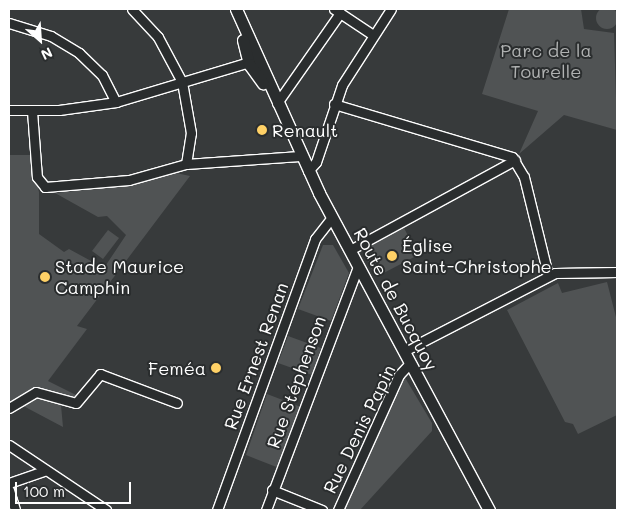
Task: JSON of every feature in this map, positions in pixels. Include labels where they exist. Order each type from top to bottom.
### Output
[{"type":"main road","name":"Route de Bucquoy","points":[[236,9],[253,61],[277,103]]},
{"type":"main road","name":"Route de Bucquoy","points":[[253,61],[266,78],[300,156],[489,510]]},
{"type":"street","points":[[132,9],[158,37],[182,82],[191,133],[186,164]]},
{"type":"street","points":[[308,171],[316,162],[334,104],[373,35],[391,9]]},
{"type":"street","points":[[277,103],[337,11],[373,35]]},
{"type":"street","points":[[9,24],[51,36],[79,53],[102,75],[116,102]]},
{"type":"street","points":[[9,110],[32,111],[116,102],[253,61]]},
{"type":"street","points":[[334,104],[515,160]]},
{"type":"street","points":[[32,111],[36,176],[45,187],[129,180],[186,164],[300,156]]},
{"type":"street","points":[[350,250],[515,160]]},
{"type":"street","points":[[515,160],[548,275]]},
{"type":"street","name":"Rue Ernest Renan","points":[[217,510],[315,239],[332,217]]},
{"type":"street","name":"Rue Stéphenson","points":[[266,510],[358,266]]},
{"type":"street","points":[[404,351],[548,275],[617,272]]},
{"type":"street","name":"Rue Denis Papin","points":[[338,510],[399,375],[410,363]]},
{"type":"street","points":[[9,408],[36,392],[76,403],[100,374],[177,403]]},
{"type":"street","points":[[9,445],[106,510]]},
{"type":"street","points":[[9,482],[46,470]]},
{"type":"street","points":[[9,490],[14,510]]},
{"type":"street","points":[[272,490],[322,510]]},
{"type":"green space","points":[[607,7],[615,10],[618,18],[615,26],[607,29],[599,26],[596,18],[599,10]]},
{"type":"green space","name":"Parc de la Tourelle","points":[[509,9],[581,9],[584,29],[614,33],[617,130],[564,115],[519,154],[538,111],[482,94]]},
{"type":"green space","points":[[9,155],[30,155],[39,192],[39,234],[64,252],[69,249],[104,268],[126,235],[107,216],[98,217],[55,193],[132,185],[176,173],[190,176],[77,326],[87,329],[48,381],[78,396],[61,405],[63,427],[12,400],[9,403]]},
{"type":"green space","points":[[404,228],[418,255],[376,277],[365,256],[369,247]]},
{"type":"green space","points":[[108,230],[119,238],[103,259],[92,251]]},
{"type":"green space","points":[[323,245],[333,245],[349,273],[331,321],[298,309]]},
{"type":"green space","points":[[607,282],[617,321],[617,415],[578,434],[573,424],[565,422],[507,310],[558,283],[562,293]]},
{"type":"green space","points":[[288,336],[321,348],[312,375],[278,363]]},
{"type":"green space","points":[[404,376],[432,423],[432,431],[360,510],[342,510]]},
{"type":"green space","points":[[267,394],[301,407],[279,468],[246,455]]},
{"type":"place","name":"Renault","points":[[262,130]]},
{"type":"place","name":"Église Saint-Christophe","points":[[392,256]]},
{"type":"place","name":"Stade Maurice Camphin","points":[[45,277]]},
{"type":"place","name":"Feméa","points":[[216,368]]}]
